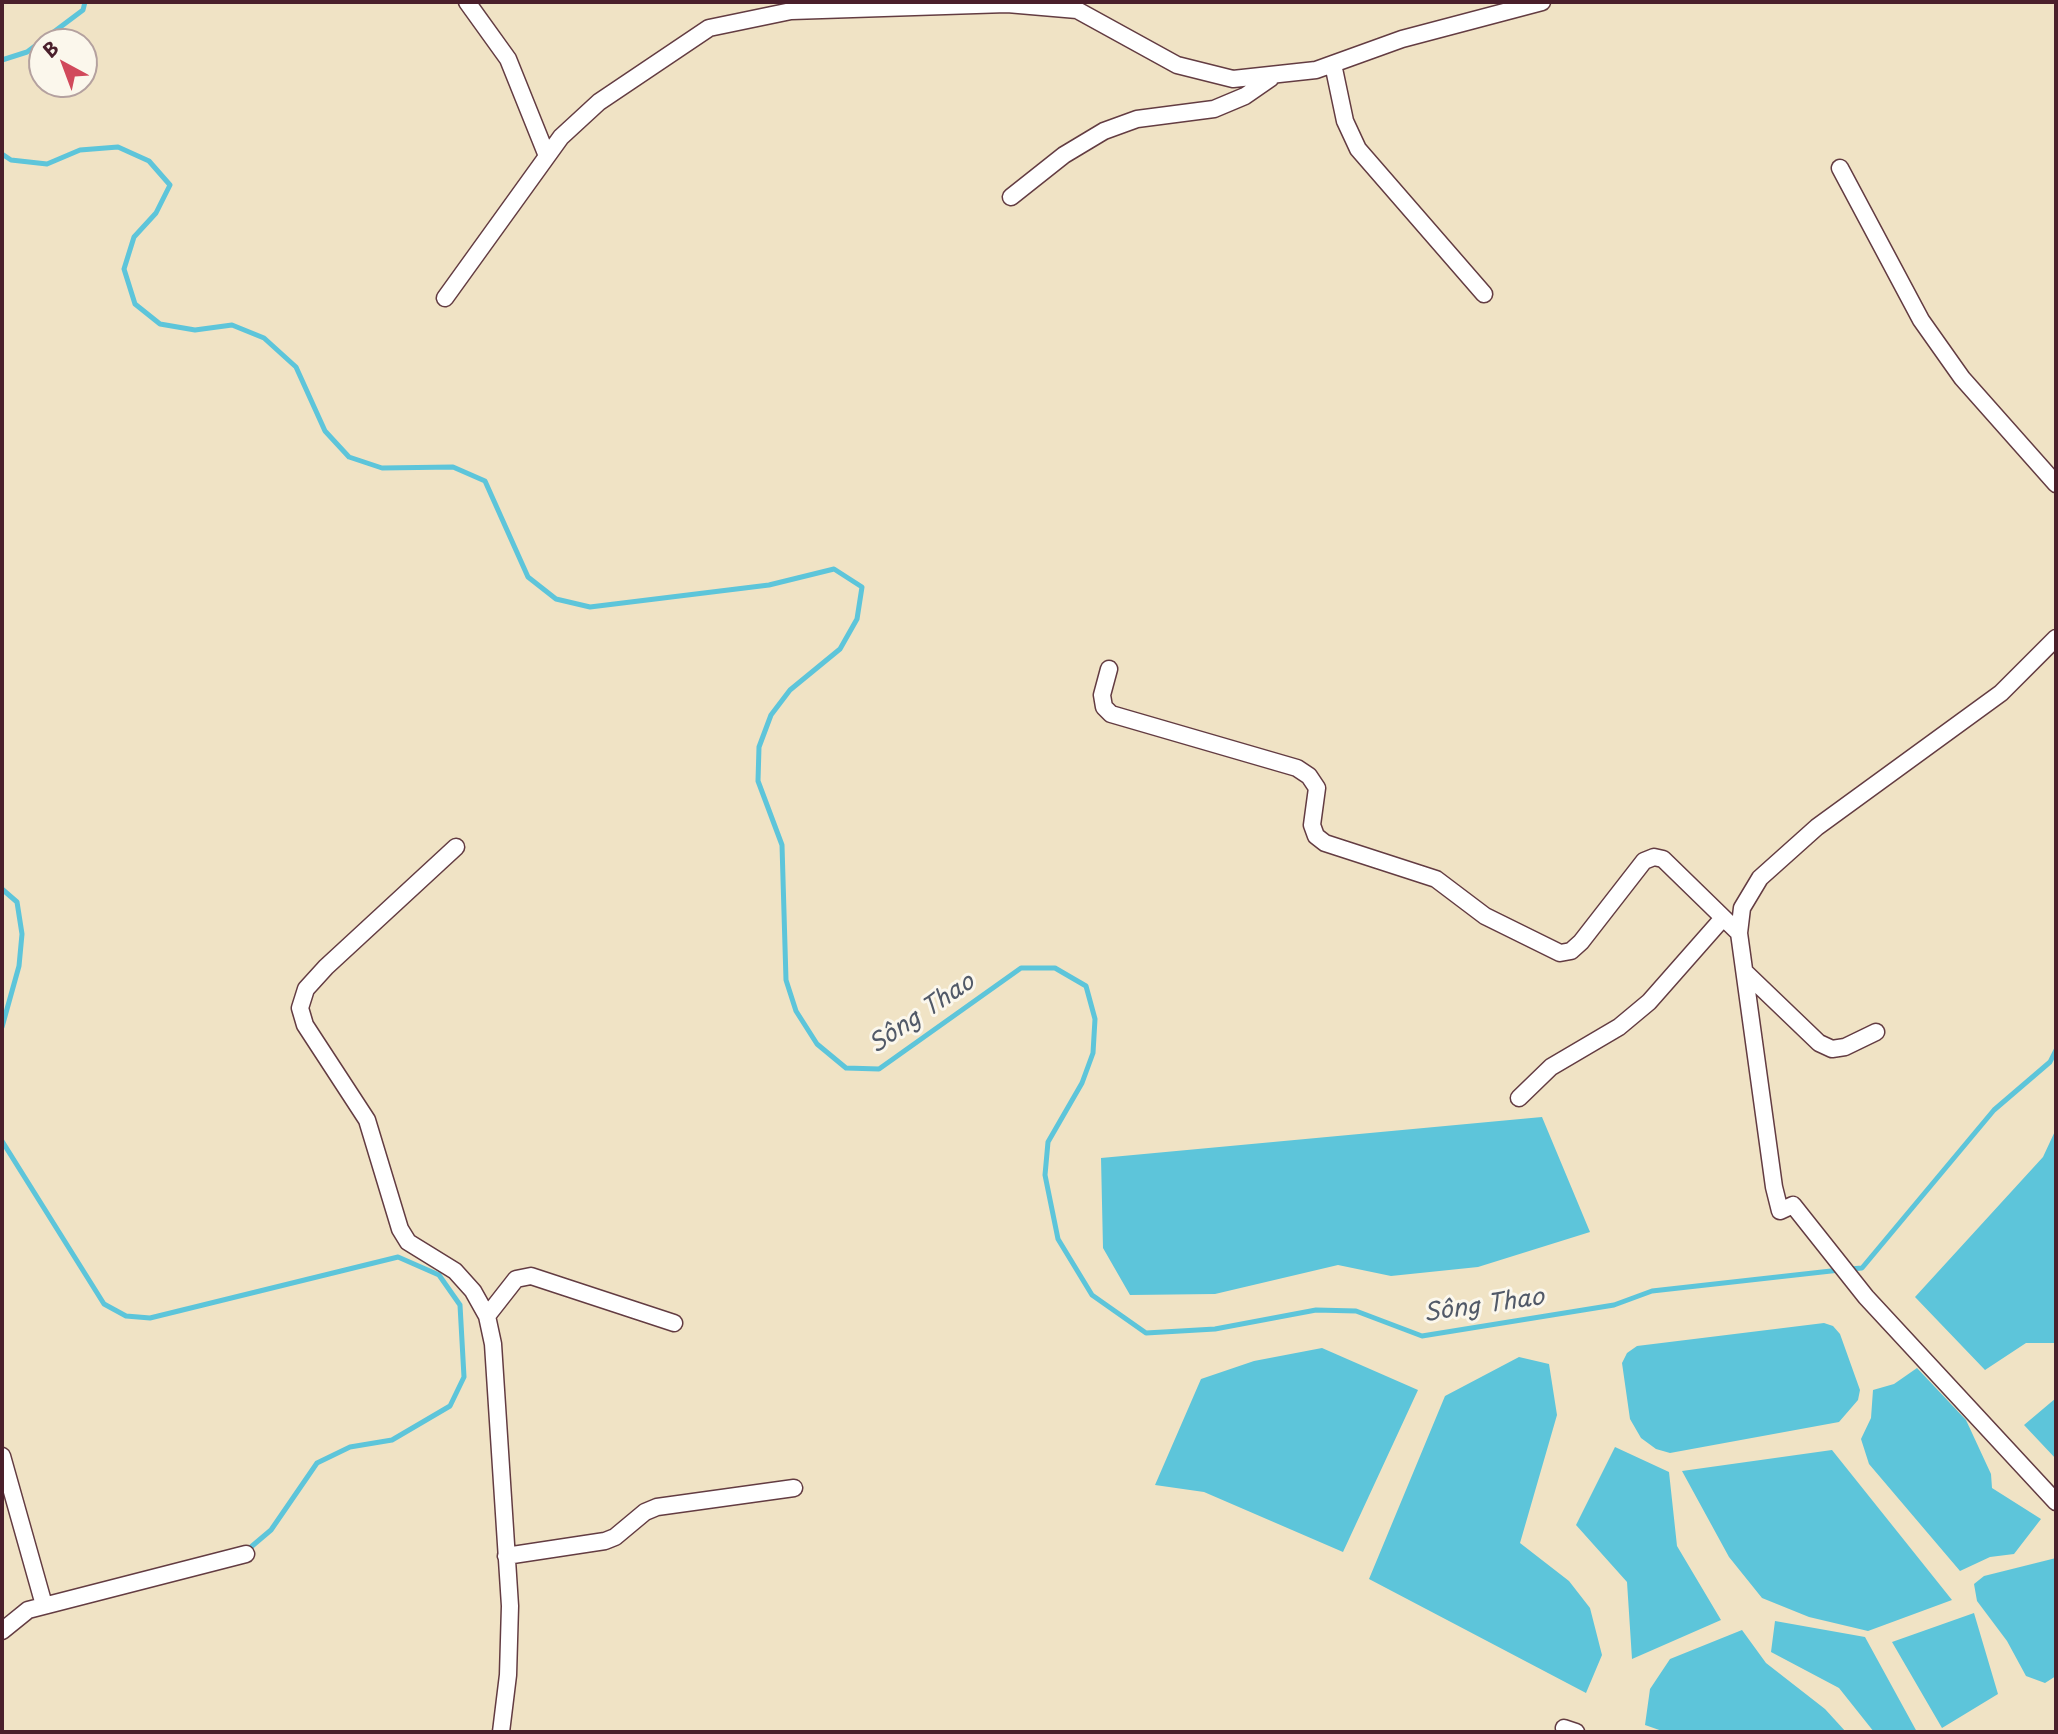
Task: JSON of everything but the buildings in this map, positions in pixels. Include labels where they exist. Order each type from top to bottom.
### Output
[{"type":"street","points":[[467,2],[508,59],[547,156]]},
{"type":"street","points":[[445,298],[561,137],[599,102],[709,28],[790,11],[1007,4],[1077,10],[1177,65],[1233,79],[1273,77],[1315,70],[1402,39],[1542,2]]},
{"type":"street","points":[[1333,64],[1345,121],[1358,149],[1484,294]]},
{"type":"street","points":[[1011,197],[1064,155],[1104,131],[1138,119],[1214,109],[1245,96],[1273,77]]},
{"type":"street","points":[[1840,168],[1922,320],[1971,389],[2056,484]]},
{"type":"street","points":[[2056,638],[2001,693],[1817,827],[1760,878],[1742,908],[1739,933],[1774,1187],[1780,1211],[1794,1205],[1856,1283],[2056,1502]]},
{"type":"street","points":[[1109,669],[1101,695],[1104,706],[1111,714],[1297,768],[1309,776],[1317,788],[1312,825],[1316,836],[1325,844],[1436,879],[1485,916],[1560,953],[1571,951],[1581,942],[1644,861],[1654,857],[1663,859],[1739,933]]},
{"type":"street","points":[[457,847],[326,967],[306,989],[300,1008],[305,1025],[367,1120],[400,1229],[408,1242],[455,1271],[473,1291],[487,1316],[493,1344],[510,1606],[508,1675],[501,1732]]},
{"type":"street","points":[[1519,1098],[1551,1067],[1619,1027],[1642,1009],[1723,918]]},
{"type":"street","points":[[1745,972],[1819,1043],[1832,1049],[1845,1046],[1876,1031]]},
{"type":"street","points":[[487,1316],[516,1279],[530,1276],[674,1323]]},
{"type":"street","points":[[2,1456],[5,1480],[44,1605]]},
{"type":"street","points":[[506,1556],[605,1541],[615,1537],[645,1511],[657,1507],[794,1488]]},
{"type":"street","points":[[2,1631],[28,1610],[44,1605],[246,1555]]},
{"type":"water","points":[[1542,1117],[1590,1232],[1478,1267],[1391,1276],[1338,1265],[1215,1294],[1130,1295],[1103,1248],[1101,1158]]},
{"type":"water","points":[[2056,1129],[2056,1343],[2026,1343],[1985,1370],[1915,1297],[2043,1157]]},
{"type":"water","points":[[1824,1323],[1833,1326],[1840,1334],[1860,1390],[1858,1400],[1839,1422],[1670,1453],[1656,1449],[1641,1438],[1630,1419],[1622,1363],[1627,1353],[1637,1346]]},
{"type":"water","points":[[1322,1348],[1418,1390],[1343,1552],[1204,1492],[1155,1485],[1201,1379],[1254,1361]]},
{"type":"water","points":[[1519,1357],[1549,1364],[1557,1415],[1520,1543],[1569,1581],[1590,1608],[1602,1655],[1586,1693],[1369,1579],[1445,1396]]},
{"type":"water","points":[[1917,1368],[1966,1420],[1991,1474],[1992,1488],[2041,1519],[2014,1554],[1990,1557],[1960,1571],[1869,1464],[1861,1439],[1871,1418],[1873,1390],[1894,1384]]},
{"type":"water","points":[[2056,1398],[2056,1459],[2024,1425]]},
{"type":"water","points":[[1615,1447],[1669,1472],[1677,1546],[1721,1620],[1632,1659],[1627,1582],[1576,1525]]},
{"type":"water","points":[[1832,1450],[1952,1600],[1868,1631],[1809,1617],[1762,1598],[1729,1557],[1682,1471]]},
{"type":"water","points":[[2056,1558],[2056,1676],[2045,1683],[2026,1676],[2007,1641],[1977,1601],[1974,1584],[1984,1576]]},
{"type":"water","points":[[1974,1613],[1998,1694],[1942,1728],[1892,1642]]},
{"type":"water","points":[[1775,1621],[1865,1637],[1917,1732],[1874,1732],[1839,1688],[1771,1652]]},
{"type":"water","points":[[1742,1630],[1766,1663],[1825,1709],[1846,1732],[1665,1732],[1645,1725],[1650,1689],[1670,1659]]},
{"type":"waterway","name":"Sông Thao","points":[[2,60],[27,52],[83,10],[85,2]]},
{"type":"waterway","name":"Sông Thao","points":[[2,154],[11,160],[47,164],[80,150],[118,147],[149,161],[170,185],[156,213],[134,237],[124,269],[135,304],[160,324],[195,330],[232,325],[264,338],[296,367],[325,431],[349,457],[382,468],[453,467],[485,481],[528,577],[556,599],[590,607],[769,585],[834,569],[862,587],[857,619],[840,649],[790,690],[771,715],[759,747],[758,781],[782,845],[786,980],[796,1011],[817,1044],[846,1068],[879,1069],[1021,968],[1055,968],[1086,986],[1095,1019],[1093,1053],[1082,1083],[1048,1142],[1045,1175],[1058,1239],[1092,1295],[1146,1333],[1215,1329],[1316,1310],[1356,1311],[1422,1336],[1614,1305],[1652,1291],[1840,1270]]},
{"type":"waterway","points":[[2,889],[17,902],[22,934],[19,966],[2,1027]]},
{"type":"waterway","name":"Sông Thao","points":[[1850,1269],[1862,1268],[1994,1110],[2050,1062],[2056,1050]]},
{"type":"waterway","points":[[2,1141],[104,1304],[126,1316],[150,1318],[398,1257],[439,1275],[460,1305],[464,1377],[450,1406],[392,1440],[350,1447],[317,1463],[271,1530],[245,1552]]}]
